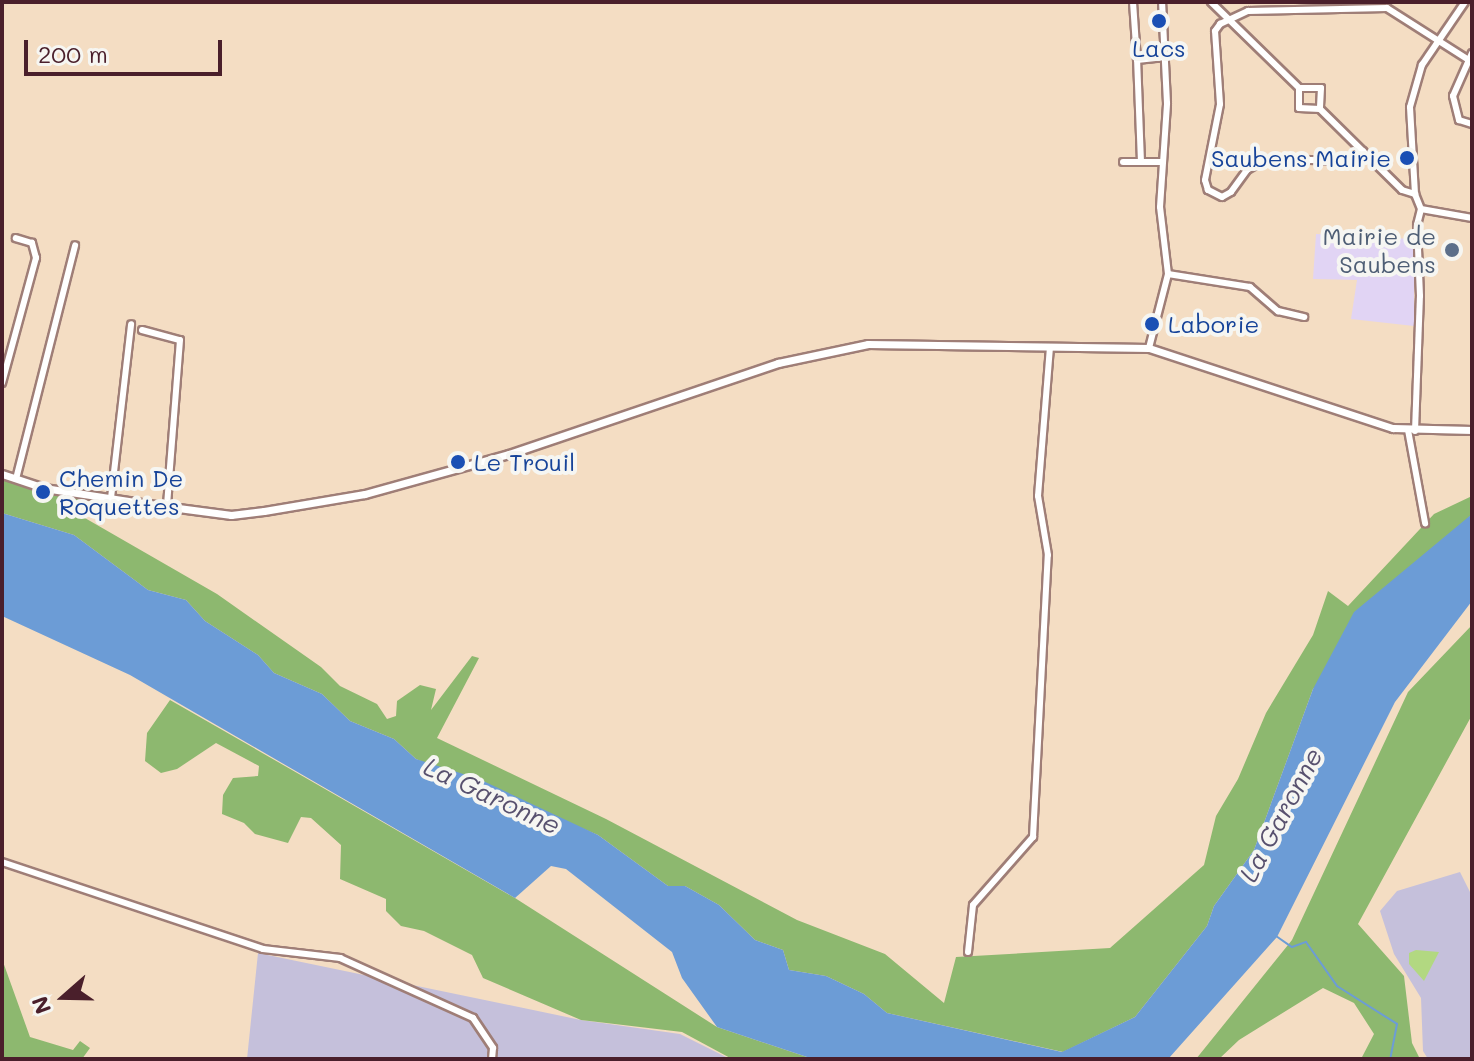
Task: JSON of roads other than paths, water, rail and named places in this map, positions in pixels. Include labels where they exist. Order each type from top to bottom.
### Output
[{"type":"street","points":[[1133,2],[1141,162]]},
{"type":"street","points":[[1149,348],[1168,274],[1160,207],[1165,57],[1162,2]]},
{"type":"street","points":[[1211,2],[1229,15],[1299,88],[1299,108],[1320,109],[1393,179],[1415,194]]},
{"type":"street","points":[[1425,523],[1412,431],[1420,296],[1417,225],[1421,209],[1413,180],[1410,107],[1422,65],[1465,2]]},
{"type":"street","points":[[1363,151],[1354,161],[1266,159],[1247,170],[1231,192],[1222,197],[1208,190],[1205,180],[1221,84],[1215,31],[1229,15],[1387,8],[1469,56],[1453,96],[1454,111],[1459,120],[1472,124]]},
{"type":"street","points":[[1137,60],[1165,57]]},
{"type":"street","points":[[1299,88],[1321,88],[1320,109]]},
{"type":"street","points":[[1123,162],[1162,162]]},
{"type":"street","points":[[1393,179],[1413,180]]},
{"type":"street","points":[[1421,209],[1472,218]]},
{"type":"street","points":[[2,383],[36,258],[32,243],[16,238]]},
{"type":"street","points":[[16,479],[75,245]]},
{"type":"street","points":[[1168,274],[1250,287],[1278,311],[1304,317]]},
{"type":"street","points":[[111,498],[131,324]]},
{"type":"street","points":[[142,330],[180,340],[167,507]]},
{"type":"street","points":[[2,474],[111,498],[231,515],[365,494],[552,442],[835,347],[1149,348],[1412,431],[1472,430]]},
{"type":"street","points":[[968,952],[973,905],[1033,837],[1048,555],[1038,496],[1050,348]]},
{"type":"street","points":[[2,862],[263,949],[340,958],[473,1018],[493,1048],[492,1059]]},
{"type":"water","name":"La Garonne","points":[[2,513],[74,535],[148,590],[186,600],[205,621],[258,655],[274,673],[322,694],[350,721],[394,739],[416,759],[479,779],[598,835],[668,886],[685,886],[719,905],[755,940],[783,950],[789,970],[826,976],[864,994],[887,1013],[1062,1052],[1135,1017],[1207,926],[1214,906],[1254,850],[1313,689],[1354,612],[1472,514],[1472,601],[1395,702],[1277,937],[1169,1058],[813,1059],[717,1027],[682,978],[672,952],[566,869],[551,866],[515,898],[130,675],[2,616]]},
{"type":"waterway","points":[[1276,936],[1292,947],[1306,942],[1337,986],[1397,1024],[1390,1059]]},
{"type":"place","name":"Lacs","points":[[1159,21]]},
{"type":"place","name":"Saubens Mairie","points":[[1407,158]]},
{"type":"place","name":"Mairie de Saubens","points":[[1452,250]]},
{"type":"place","name":"Laborie","points":[[1152,324]]},
{"type":"place","name":"Le Trouil","points":[[458,462]]},
{"type":"place","name":"Chemin De Roquettes","points":[[43,492]]}]
